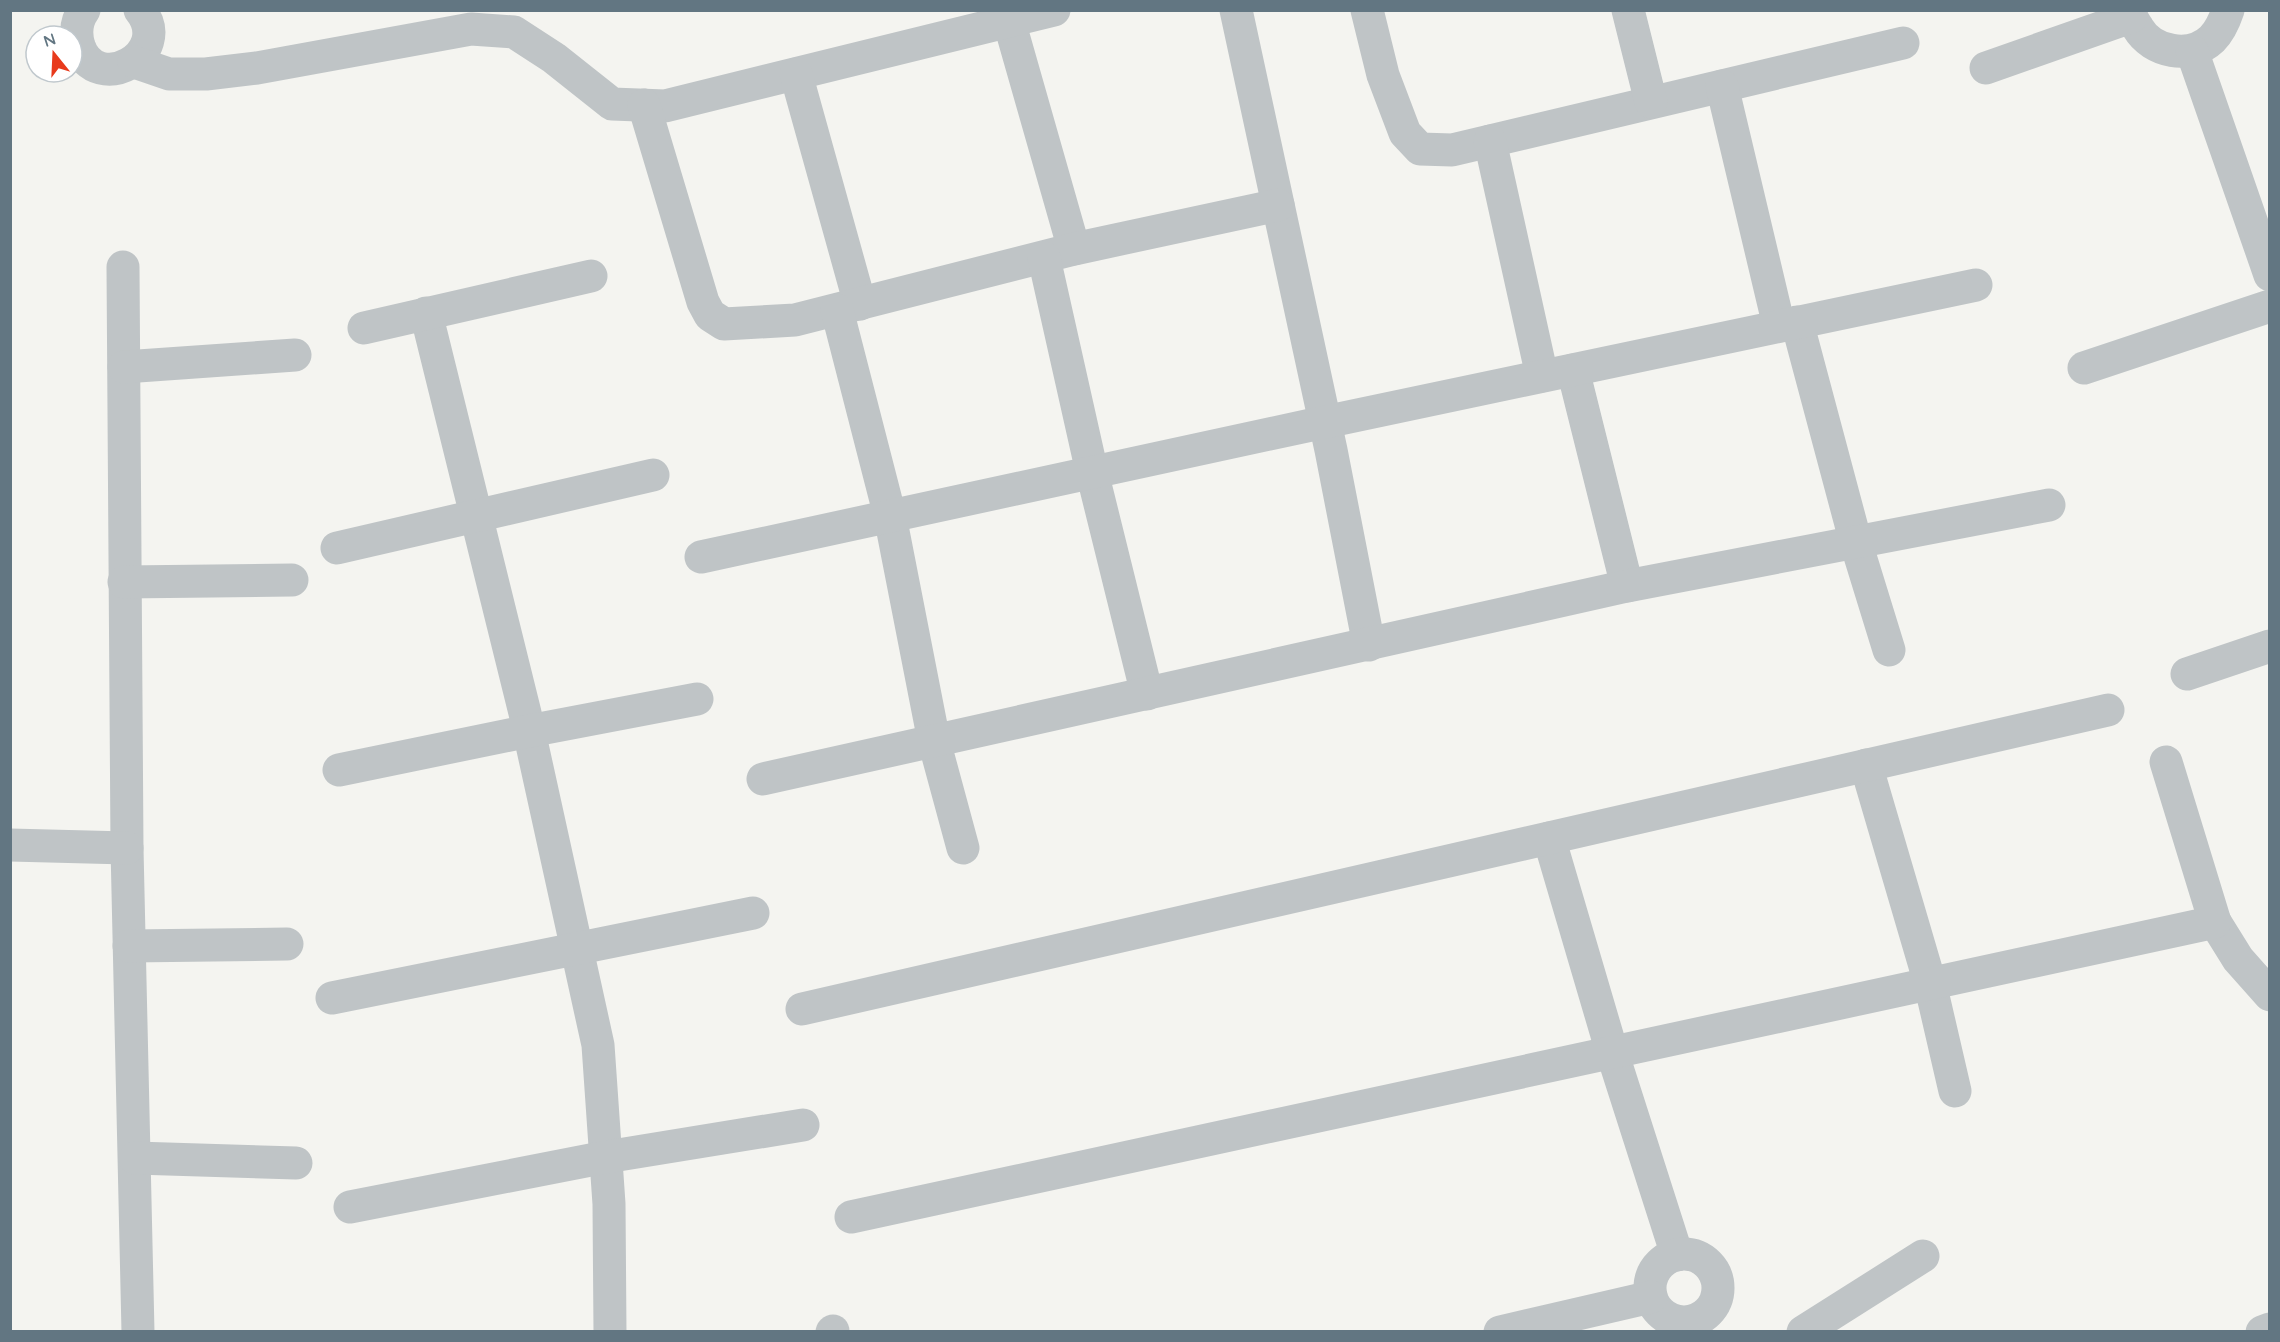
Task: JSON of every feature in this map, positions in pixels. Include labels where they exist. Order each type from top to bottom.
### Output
[{"type":"street","points":[[84,10],[77,25],[76,38],[80,50],[87,60],[98,67],[110,69],[123,68],[143,53],[148,42],[148,29],[145,16],[140,10]]},
{"type":"street","points":[[134,62],[169,74],[206,74],[257,68],[471,29],[514,33],[554,58],[612,104],[664,106],[1054,10]]},
{"type":"street","points":[[1236,10],[1325,422],[1369,645]]},
{"type":"street","points":[[1367,10],[1383,75],[1405,133],[1420,149],[1452,150],[1903,43]]},
{"type":"street","points":[[1628,10],[1651,102]]},
{"type":"street","points":[[1986,68],[2131,14],[2144,39],[2166,51],[2192,51],[2210,41],[2223,26],[2228,10]]},
{"type":"street","points":[[1009,21],[1059,253],[1092,472],[1147,694]]},
{"type":"street","points":[[2192,51],[2270,275]]},
{"type":"street","points":[[796,74],[849,307],[934,741],[963,848]]},
{"type":"street","points":[[1722,86],[1788,324],[1889,650]]},
{"type":"street","points":[[644,105],[703,302],[710,315],[724,324],[795,320],[1059,253],[1278,205]]},
{"type":"street","points":[[1490,141],[1557,373],[1627,586]]},
{"type":"street","points":[[123,267],[129,946],[138,1332]]},
{"type":"street","points":[[364,328],[591,276]]},
{"type":"street","points":[[701,557],[1325,422],[1976,285]]},
{"type":"street","points":[[2084,368],[2270,306]]},
{"type":"street","points":[[426,313],[529,731],[598,1045],[609,1204],[610,1332]]},
{"type":"street","points":[[124,367],[295,356]]},
{"type":"street","points":[[337,548],[653,475]]},
{"type":"street","points":[[763,779],[1627,586],[2049,505]]},
{"type":"street","points":[[124,582],[292,580]]},
{"type":"street","points":[[2187,674],[2270,646]]},
{"type":"street","points":[[339,771],[697,699]]},
{"type":"street","points":[[802,1009],[2108,710]]},
{"type":"street","points":[[2166,762],[2215,922],[2238,959],[2270,995]]},
{"type":"street","points":[[1866,765],[1930,983],[1955,1091]]},
{"type":"street","points":[[1549,838],[1612,1052],[1677,1255]]},
{"type":"street","points":[[10,845],[128,848]]},
{"type":"street","points":[[332,998],[753,913]]},
{"type":"street","points":[[851,1217],[2215,922]]},
{"type":"street","points":[[129,946],[287,944]]},
{"type":"street","points":[[350,1208],[606,1157],[803,1125]]},
{"type":"street","points":[[135,1158],[296,1163]]},
{"type":"street","points":[[1688,1254],[1708,1264],[1714,1273],[1717,1295],[1713,1306],[1706,1314],[1687,1327],[1664,1316],[1656,1308],[1651,1297],[1652,1276],[1666,1259],[1688,1254]]},
{"type":"street","points":[[1803,1332],[1923,1256]]},
{"type":"street","points":[[1500,1332],[1651,1297]]},
{"type":"street","points":[[2262,1332],[2270,1329]]}]
